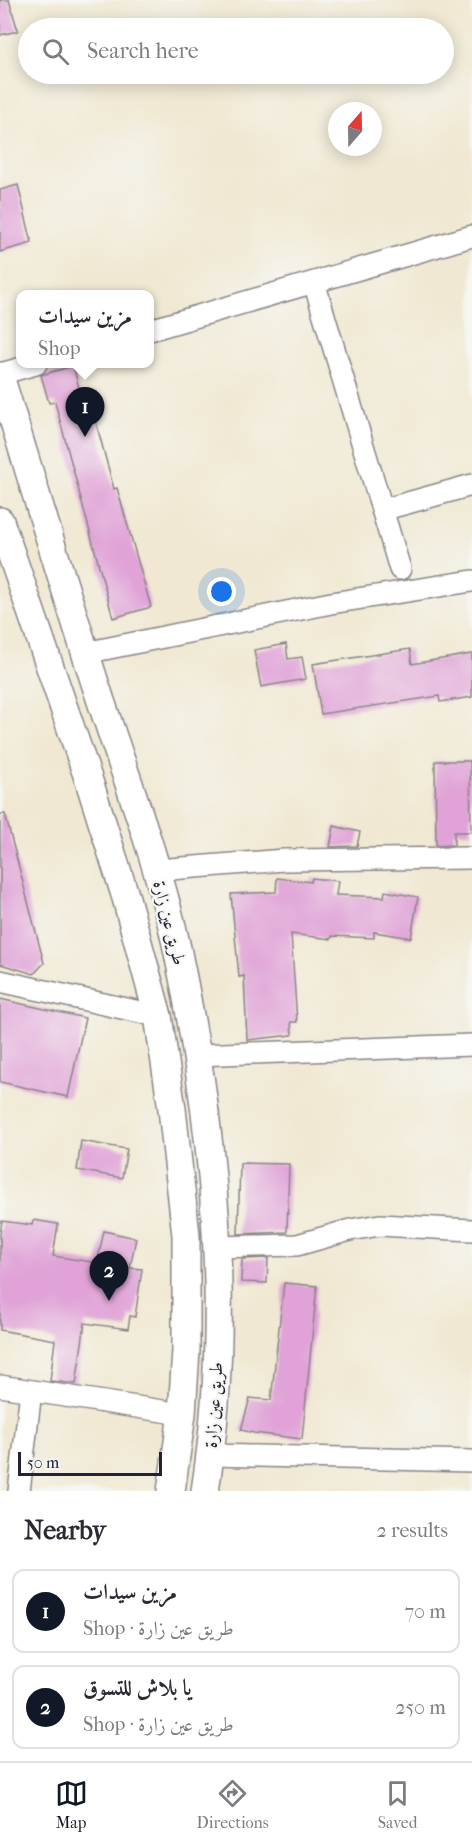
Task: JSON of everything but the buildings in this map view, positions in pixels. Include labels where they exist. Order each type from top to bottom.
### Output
[{"type":"main road","name":"طريق عين زارة","points":[[0,375],[85,653],[157,870],[177,946],[207,1136],[216,1247],[217,1392],[206,1491]]},
{"type":"main road","name":"طريق عين زارة","points":[[2,528],[90,784],[126,898],[158,1016],[172,1109],[186,1235],[186,1350],[182,1414],[171,1491]]},
{"type":"street","points":[[154,329],[472,236]]},
{"type":"street","points":[[314,282],[400,569]]},
{"type":"street","points":[[0,375],[21,368]]},
{"type":"street","points":[[382,510],[472,485]]},
{"type":"street","points":[[85,653],[332,603],[472,581]]},
{"type":"street","points":[[157,870],[284,860],[472,858]]},
{"type":"street","points":[[0,981],[158,1016]]},
{"type":"street","points":[[196,1055],[472,1045]]},
{"type":"street","points":[[216,1247],[297,1245],[350,1230],[380,1225],[472,1230]]},
{"type":"street","points":[[0,1386],[182,1414]]},
{"type":"street","points":[[19,1491],[31,1391]]},
{"type":"street","points":[[211,1455],[472,1461]]},
{"type":"place","name":"مزين سيدات","points":[[85,437]]},
{"type":"place","name":"يا بلاش للتسوق","points":[[109,1301]]}]
